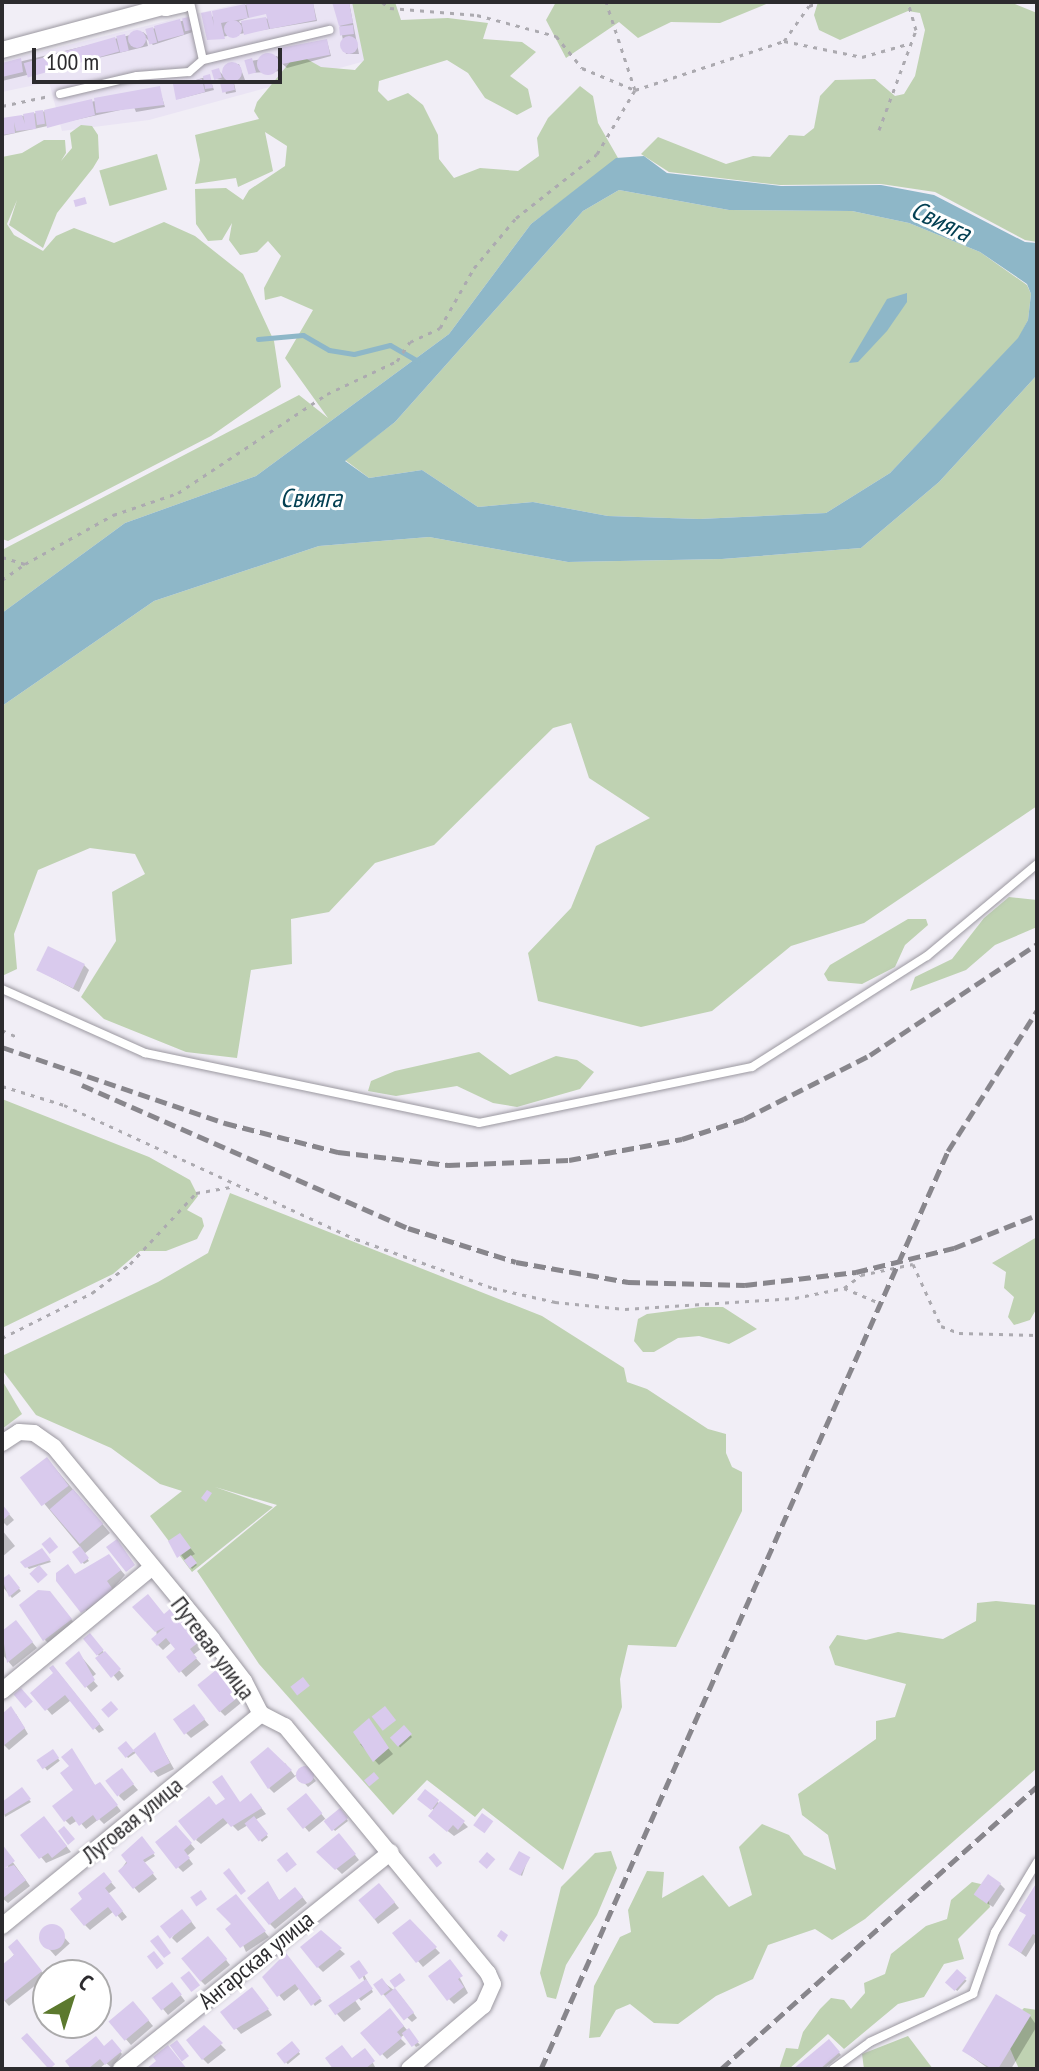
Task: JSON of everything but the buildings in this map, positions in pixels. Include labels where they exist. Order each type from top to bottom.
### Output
[{"type":"street","points":[[2,50],[171,3]]},
{"type":"street","name":"Путевая улица","points":[[2,1443],[19,1432],[45,1437],[244,1681],[261,1714],[285,1726],[391,1852],[493,1984],[483,2006],[409,2069]]},
{"type":"street","points":[[2,1691],[150,1569]]},
{"type":"street","name":"Луговая улица","points":[[2,1926],[261,1714]]},
{"type":"street","name":"Ангарская улица","points":[[121,2069],[391,1852]]},
{"type":"lane","points":[[190,2],[203,60]]},
{"type":"lane","points":[[60,94],[137,76],[189,72],[203,60],[329,30]]},
{"type":"lane","points":[[2,989],[145,1053],[479,1123],[752,1067],[927,956],[1037,864]]},
{"type":"lane","points":[[833,2069],[870,2042],[973,1994],[995,1932],[1037,1862]]},
{"type":"path","points":[[382,2],[390,8],[477,15],[556,36],[582,68],[635,90],[784,41],[862,57],[911,43]]},
{"type":"path","points":[[2,580],[113,515],[178,493],[327,394],[397,361],[410,342],[440,328],[474,268],[516,218],[597,154],[635,90],[606,2]]},
{"type":"path","points":[[784,41],[809,6],[820,2]]},
{"type":"path","points":[[879,130],[916,30],[908,2]]},
{"type":"path","points":[[2,106],[60,94]]},
{"type":"path","points":[[2,557],[25,564]]},
{"type":"path","points":[[2,1030],[17,1037]]},
{"type":"path","points":[[2,1086],[64,1105],[232,1186],[356,1239],[493,1288],[555,1302],[625,1309],[795,1298],[844,1288],[861,1275],[913,1264],[941,1326],[959,1333],[1037,1335]]},
{"type":"path","points":[[2,1338],[92,1293],[130,1264],[196,1193],[232,1186]]},
{"type":"path","points":[[844,1288],[880,1303]]},
{"type":"shaded area","points":[[245,2],[356,2],[369,60],[149,120],[62,131],[49,82],[2,92],[2,61]]},
{"type":"green space","points":[[352,2],[395,2],[401,20],[448,18],[488,23],[483,39],[522,42],[536,52],[510,76],[528,89],[532,107],[517,115],[485,98],[468,73],[447,60],[379,81],[378,91],[388,101],[408,93],[423,105],[438,135],[439,159],[454,178],[480,168],[518,171],[539,156],[537,138],[548,118],[580,86],[593,96],[598,123],[618,158],[531,224],[449,334],[256,476],[125,523],[2,613],[2,550],[299,395],[328,418],[285,358],[313,310],[281,296],[265,300],[264,288],[281,256],[268,241],[257,252],[240,255],[229,240],[232,223],[222,240],[208,241],[196,224],[195,189],[226,188],[243,200],[249,190],[285,166],[287,146],[265,132],[273,171],[238,187],[236,178],[195,184],[200,160],[195,135],[259,119],[254,111],[257,102],[290,62],[305,58],[321,67],[355,70],[364,60]]},
{"type":"green space","points":[[556,2],[771,2],[720,23],[671,22],[638,38],[619,22],[566,58],[546,20]]},
{"type":"green space","points":[[818,2],[1010,2],[1037,13],[1037,242],[1025,240],[935,192],[881,184],[780,185],[669,172],[641,154],[658,137],[726,164],[753,156],[770,157],[789,135],[804,136],[814,128],[820,96],[835,80],[875,79],[895,96],[904,94],[915,76],[925,30],[920,13],[908,11],[840,40],[819,30],[814,15]]},
{"type":"green space","points":[[81,125],[92,126],[98,135],[99,158],[93,168],[57,213],[43,248],[9,225],[17,200],[7,224],[14,235],[43,251],[56,236],[74,228],[114,243],[164,222],[195,236],[243,274],[274,341],[281,387],[211,436],[8,541],[2,539],[2,157],[22,153],[44,140],[65,140],[66,153],[61,161],[72,148],[70,133]]},
{"type":"green space","points":[[157,154],[167,190],[110,206],[99,171]]},
{"type":"green space","points":[[619,190],[729,210],[852,211],[909,223],[980,252],[1027,285],[1031,294],[1028,320],[1019,338],[890,473],[826,513],[699,519],[608,516],[533,502],[478,507],[422,470],[369,478],[345,460],[395,422],[583,211]]},
{"type":"green space","points":[[1037,375],[1037,806],[864,923],[791,946],[712,1011],[641,1027],[538,1001],[528,953],[571,908],[596,846],[650,818],[589,778],[571,723],[553,728],[434,845],[375,863],[329,912],[291,919],[292,964],[251,970],[237,1058],[186,1052],[104,1019],[81,997],[116,941],[112,892],[145,874],[135,854],[90,848],[38,870],[14,934],[17,969],[2,976],[2,706],[154,601],[319,546],[429,537],[568,562],[722,559],[861,548],[939,482]]},
{"type":"green space","points":[[1009,897],[1037,900],[1037,927],[995,945],[966,970],[910,991],[915,977],[952,959],[984,918]]},
{"type":"green space","points":[[908,919],[926,919],[928,925],[905,945],[895,967],[862,984],[828,981],[824,974],[830,965]]},
{"type":"green space","points":[[479,1052],[510,1075],[556,1056],[577,1060],[594,1072],[580,1089],[517,1107],[493,1103],[457,1086],[396,1096],[368,1091],[371,1081],[395,1071]]},
{"type":"green space","points":[[2,1099],[149,1157],[190,1180],[198,1196],[187,1210],[202,1218],[204,1226],[197,1239],[166,1251],[140,1251],[113,1274],[2,1328]]},
{"type":"green space","points":[[230,1193],[542,1316],[624,1368],[627,1382],[647,1389],[708,1429],[726,1434],[726,1453],[732,1467],[742,1472],[742,1511],[676,1647],[628,1645],[620,1679],[622,1707],[563,1870],[483,1808],[475,1817],[427,1780],[393,1815],[259,1664],[197,1571],[277,1505],[215,1487],[273,1507],[192,1572],[150,1516],[182,1491],[160,1484],[111,1448],[36,1415],[3,1371],[4,1355],[158,1282],[208,1253]]},
{"type":"green space","points":[[1037,1237],[1037,1308],[1030,1320],[1014,1325],[1008,1317],[1014,1297],[1004,1288],[1006,1272],[992,1263]]},
{"type":"green space","points":[[723,1307],[757,1329],[729,1344],[699,1336],[678,1338],[654,1352],[643,1352],[634,1341],[638,1319],[647,1314]]},
{"type":"green space","points":[[2,1380],[22,1414],[2,1429]]},
{"type":"green space","points":[[996,1601],[1037,1605],[1037,1768],[865,1919],[832,1940],[815,1929],[768,1945],[753,1979],[716,1996],[678,2024],[654,2023],[630,2004],[616,2010],[600,2037],[589,2038],[594,1986],[620,1937],[631,1932],[628,1910],[647,1871],[664,1872],[662,1898],[703,1875],[729,1907],[752,1895],[739,1847],[762,1824],[789,1835],[804,1855],[836,1870],[828,1835],[802,1815],[798,1794],[876,1739],[876,1721],[895,1717],[906,1684],[835,1665],[829,1647],[837,1635],[866,1640],[898,1632],[943,1639],[976,1621],[977,1603]]},
{"type":"green space","points":[[611,1851],[617,1868],[597,1915],[566,1965],[556,1999],[547,1997],[540,1973],[561,1887],[595,1853]]},
{"type":"green space","points":[[972,1882],[985,1885],[990,1907],[958,1939],[964,1959],[944,1964],[924,1997],[898,2004],[844,2049],[828,2034],[789,2069],[779,2069],[786,2048],[798,2049],[803,2032],[831,1998],[844,2000],[851,2009],[865,1993],[864,1983],[885,1974],[891,1954],[926,1926],[947,1919],[951,1900]]},
{"type":"green space","points":[[1024,2008],[1037,2010],[1037,2069],[1019,2069],[1002,2030]]},
{"type":"green space","points":[[908,2036],[933,2069],[864,2069],[862,2054]]},
{"type":"water","name":"Свияга","points":[[644,156],[667,173],[781,186],[881,185],[934,195],[1025,242],[1037,243],[1037,375],[939,482],[861,548],[722,559],[568,562],[429,537],[319,546],[154,601],[2,706],[2,613],[125,523],[256,476],[449,334],[531,224],[616,158]],"holes":[[[619,190],[729,210],[852,211],[909,223],[980,252],[1027,284],[1031,294],[1028,320],[1018,338],[890,473],[826,513],[699,519],[608,516],[533,502],[478,507],[422,470],[369,478],[345,461],[395,422],[583,211]]]},
{"type":"water","name":"Свияга","points":[[907,293],[907,302],[887,331],[858,362],[849,363],[887,299]]},
{"type":"waterway","points":[[258,339],[303,335],[329,350],[354,354],[390,345],[418,361]]},
{"type":"railway","points":[[2,1047],[225,1123],[338,1152],[448,1165],[569,1160],[682,1139],[744,1119],[870,1055],[1037,944]]},
{"type":"railway","points":[[541,2069],[948,1151],[1037,1011]]},
{"type":"railway","points":[[82,1085],[408,1228],[516,1262],[628,1282],[745,1285],[856,1272],[954,1248],[1037,1215]]},
{"type":"railway","points":[[721,2069],[1037,1786]]}]
